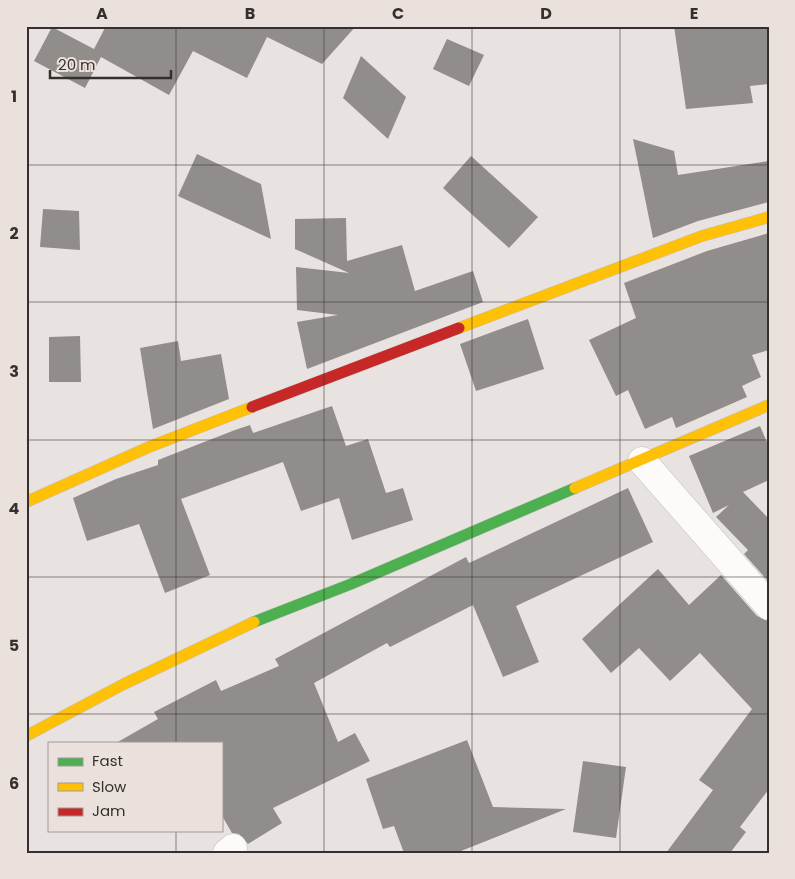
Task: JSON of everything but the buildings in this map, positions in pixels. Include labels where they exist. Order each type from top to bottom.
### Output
[{"type":"street","points":[[26,502],[149,447],[279,396],[702,236],[769,217]]},
{"type":"street","points":[[26,736],[124,684],[242,627],[351,584],[769,405]]},
{"type":"street","points":[[642,461],[769,606]]},
{"type":"traffic: fast","points":[[254,622],[351,584],[575,488]]},
{"type":"traffic: slow","points":[[459,328],[702,236],[769,217]]},
{"type":"traffic: slow","points":[[575,488],[769,405]]},
{"type":"traffic: slow","points":[[26,502],[149,447],[252,407]]},
{"type":"traffic: slow","points":[[26,736],[124,684],[254,622]]},
{"type":"traffic: jam","points":[[252,407],[459,328]]}]
